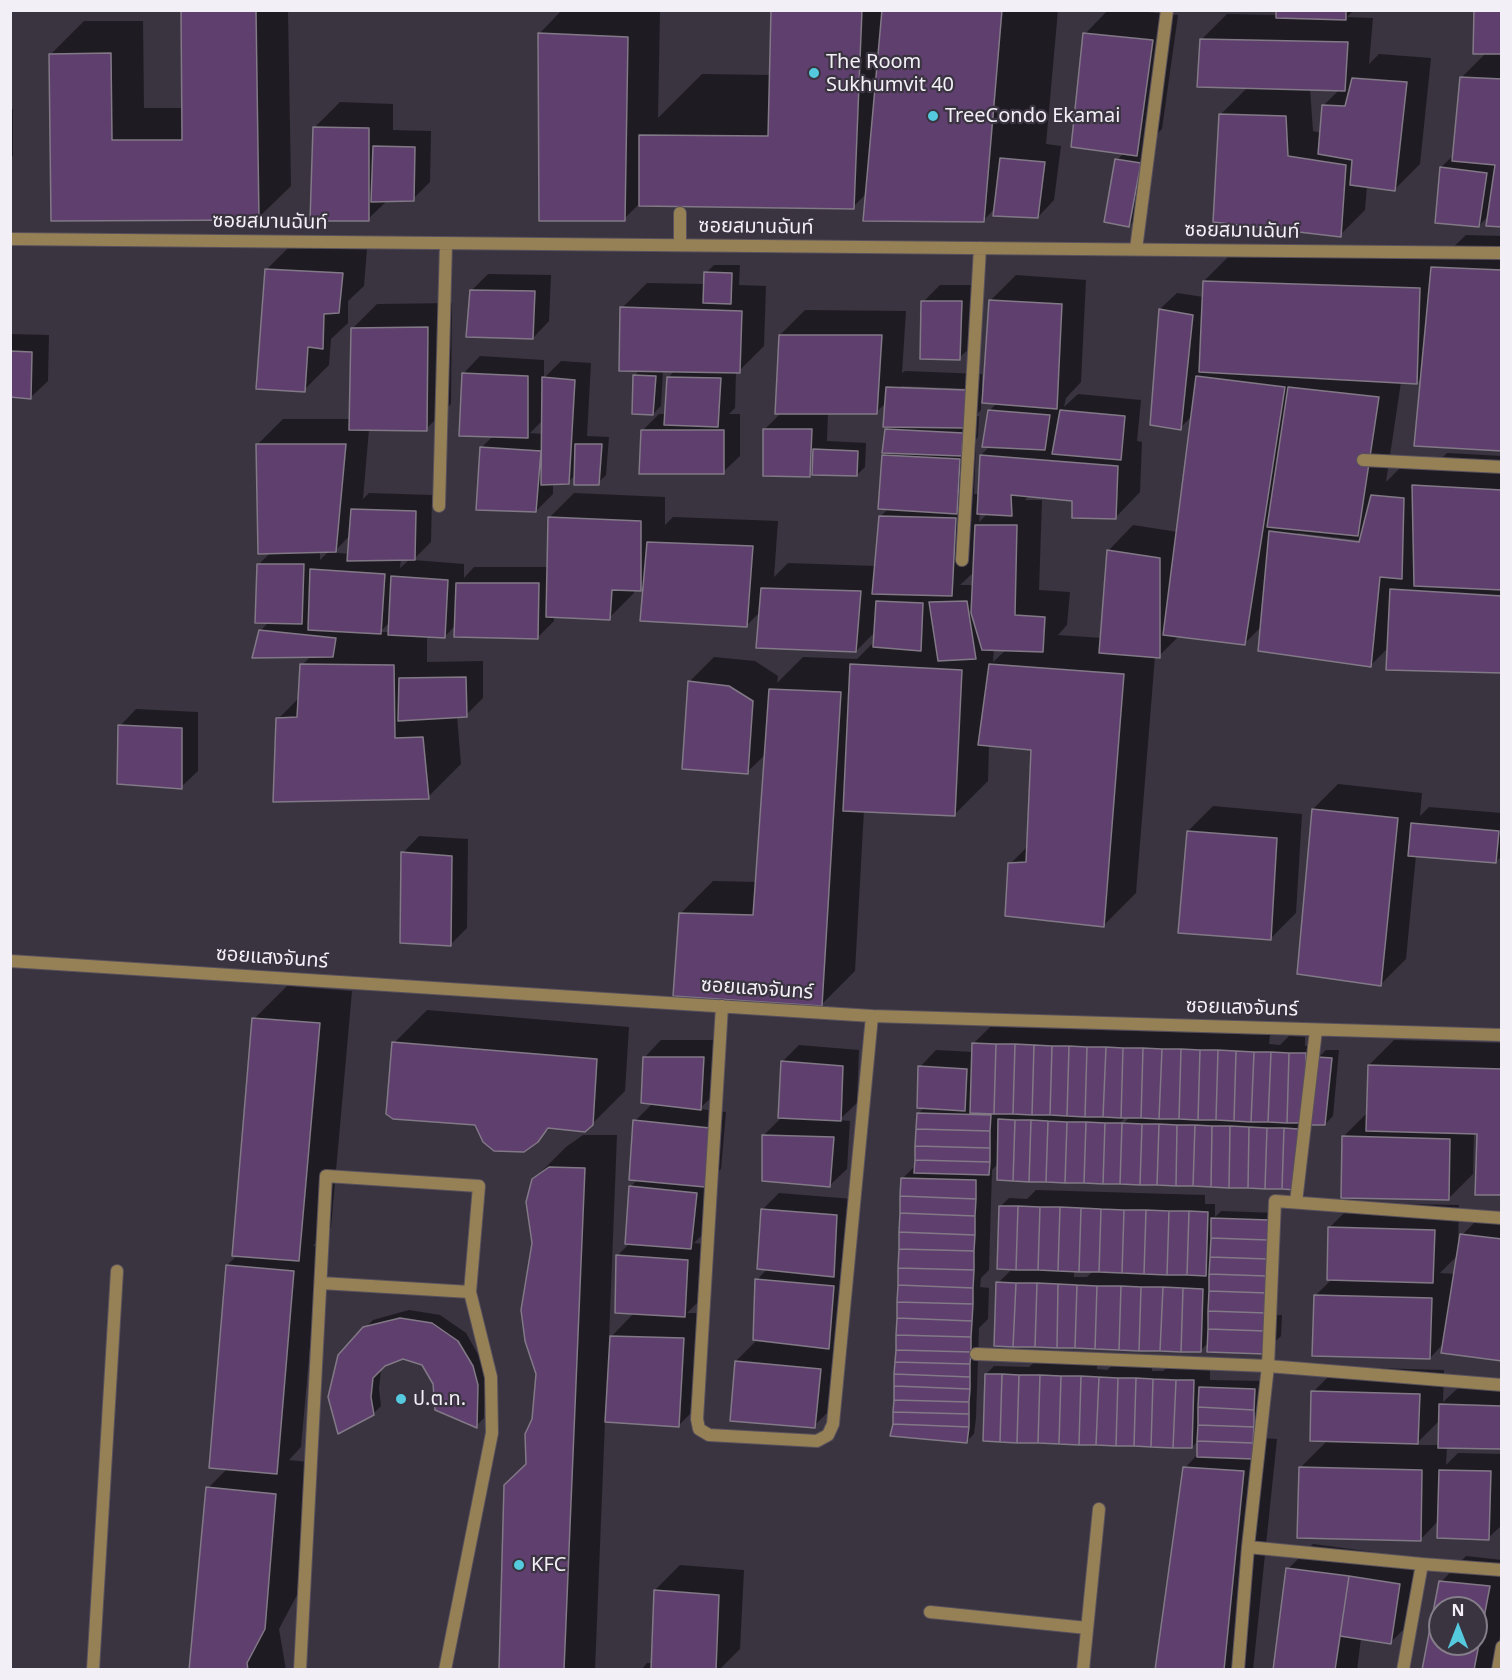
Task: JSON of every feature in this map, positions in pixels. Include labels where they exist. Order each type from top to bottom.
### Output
[{"type":"street","points":[[1136,249],[1167,10]]},
{"type":"street","points":[[680,213],[680,245]]},
{"type":"street","name":"ซอยสมานฉันท์","points":[[10,238],[1502,253]]},
{"type":"street","points":[[439,506],[446,243]]},
{"type":"street","points":[[962,560],[980,248]]},
{"type":"street","points":[[1364,460],[1502,467]]},
{"type":"street","name":"ซอยแสงจันทร์","points":[[10,961],[872,1016],[1502,1035]]},
{"type":"street","points":[[722,1006],[697,1419],[699,1429],[709,1436],[817,1442],[828,1436],[832,1424],[872,1016]]},
{"type":"street","points":[[1296,1202],[1316,1030]]},
{"type":"street","points":[[300,1670],[326,1176],[479,1186],[470,1292],[491,1377],[492,1433],[445,1670]]},
{"type":"street","points":[[1239,1670],[1248,1547],[1268,1366],[1275,1201],[1502,1218]]},
{"type":"street","points":[[93,1670],[117,1271]]},
{"type":"street","points":[[321,1283],[470,1292]]},
{"type":"street","points":[[976,1354],[1268,1366],[1502,1385]]},
{"type":"street","points":[[1083,1670],[1099,1509]]},
{"type":"street","points":[[1248,1547],[1502,1570]]},
{"type":"street","points":[[1403,1670],[1422,1564]]},
{"type":"street","points":[[930,1612],[1087,1628]]},
{"type":"street","points":[[1498,1670],[1502,1647]]},
{"type":"building","points":[[181,10],[256,10],[259,220],[51,221],[49,54],[111,53],[112,140],[182,140]]},
{"type":"building","name":"The Room Sukhumvit 40","points":[[771,10],[862,10],[854,209],[639,206],[639,135],[768,136]]},
{"type":"building","name":"TreeCondo Ekamai","points":[[882,10],[1002,10],[984,222],[863,221]]},
{"type":"building","points":[[1276,10],[1346,10],[1346,20],[1276,18]]},
{"type":"building","points":[[1474,10],[1502,10],[1502,54],[1473,54]]},
{"type":"building","points":[[538,33],[628,37],[625,221],[539,221]]},
{"type":"building","points":[[1083,33],[1153,40],[1137,156],[1071,147]]},
{"type":"building","points":[[1200,39],[1348,42],[1345,91],[1197,87]]},
{"type":"building","points":[[1460,77],[1502,79],[1502,227],[1486,226],[1495,165],[1452,161]]},
{"type":"building","points":[[1352,78],[1407,82],[1395,191],[1350,185],[1352,160],[1318,154],[1322,105],[1345,106]]},
{"type":"building","points":[[1219,114],[1286,116],[1288,156],[1346,165],[1341,237],[1213,222]]},
{"type":"building","points":[[313,127],[369,128],[369,221],[310,221]]},
{"type":"building","points":[[373,146],[415,147],[414,201],[371,202]]},
{"type":"building","points":[[1000,158],[1045,162],[1038,218],[993,216]]},
{"type":"building","points":[[1115,159],[1141,163],[1129,227],[1104,222]]},
{"type":"building","points":[[1440,167],[1487,173],[1479,227],[1435,223]]},
{"type":"building","points":[[1431,267],[1502,270],[1502,451],[1414,446]]},
{"type":"building","points":[[265,269],[343,273],[339,313],[324,314],[323,349],[308,347],[305,392],[256,389]]},
{"type":"building","points":[[704,272],[732,273],[731,304],[703,303]]},
{"type":"building","points":[[1203,281],[1420,288],[1417,384],[1199,372]]},
{"type":"building","points":[[470,290],[535,291],[533,339],[466,337]]},
{"type":"building","points":[[989,300],[1062,304],[1057,409],[982,403]]},
{"type":"building","points":[[921,301],[962,301],[960,360],[920,359]]},
{"type":"building","points":[[620,307],[742,311],[740,373],[619,371]]},
{"type":"building","points":[[1159,309],[1193,315],[1181,430],[1150,425]]},
{"type":"building","points":[[428,327],[427,431],[349,430],[351,328]]},
{"type":"building","points":[[779,335],[882,335],[877,414],[775,414]]},
{"type":"building","points":[[10,351],[32,352],[31,399],[10,397]]},
{"type":"building","points":[[462,373],[528,376],[528,438],[459,436]]},
{"type":"building","points":[[633,375],[656,376],[653,415],[632,414]]},
{"type":"building","points":[[1196,376],[1285,387],[1245,645],[1163,635]]},
{"type":"building","points":[[542,377],[575,380],[569,484],[541,485]]},
{"type":"building","points":[[667,377],[721,378],[718,427],[664,425]]},
{"type":"building","points":[[886,387],[966,390],[965,428],[883,427]]},
{"type":"building","points":[[1288,387],[1379,397],[1358,536],[1267,527]]},
{"type":"building","points":[[988,410],[1050,415],[1045,450],[982,447]]},
{"type":"building","points":[[1060,410],[1125,416],[1121,460],[1052,454]]},
{"type":"building","points":[[763,429],[812,429],[810,477],[763,476]]},
{"type":"building","points":[[885,429],[963,433],[962,456],[882,453]]},
{"type":"building","points":[[641,430],[724,430],[724,474],[639,474]]},
{"type":"building","points":[[256,444],[346,444],[336,552],[258,554]]},
{"type":"building","points":[[575,444],[602,444],[599,485],[574,485]]},
{"type":"building","points":[[480,447],[541,451],[536,512],[476,510]]},
{"type":"building","points":[[813,449],[858,451],[857,476],[812,475]]},
{"type":"building","points":[[882,455],[960,459],[957,514],[878,509]]},
{"type":"building","points":[[980,455],[1118,466],[1116,519],[1072,518],[1072,501],[1011,495],[1012,516],[977,514]]},
{"type":"building","points":[[1412,485],[1502,490],[1502,590],[1414,586]]},
{"type":"building","points":[[1371,495],[1404,498],[1402,579],[1380,577],[1371,667],[1258,651],[1269,531],[1359,542]]},
{"type":"building","points":[[351,509],[416,511],[415,560],[347,561]]},
{"type":"building","points":[[879,516],[956,518],[952,596],[872,594]]},
{"type":"building","points":[[548,517],[641,521],[641,591],[612,590],[610,620],[546,617]]},
{"type":"building","points":[[975,525],[1017,525],[1015,615],[1045,617],[1043,652],[982,650],[971,613]]},
{"type":"building","points":[[647,542],[753,546],[747,627],[640,621]]},
{"type":"building","points":[[1107,550],[1160,558],[1160,658],[1099,653]]},
{"type":"building","points":[[257,564],[304,564],[302,624],[255,623]]},
{"type":"building","points":[[310,569],[385,574],[381,634],[308,630]]},
{"type":"building","points":[[391,576],[448,580],[445,638],[388,635]]},
{"type":"building","points":[[456,583],[539,583],[538,639],[454,637]]},
{"type":"building","points":[[761,588],[861,591],[856,652],[756,648]]},
{"type":"building","points":[[1390,589],[1502,596],[1502,673],[1386,670]]},
{"type":"building","points":[[876,601],[923,603],[921,651],[873,647]]},
{"type":"building","points":[[967,601],[976,659],[938,661],[929,602]]},
{"type":"building","points":[[259,630],[336,638],[333,657],[252,658]]},
{"type":"building","points":[[300,664],[394,665],[395,738],[423,737],[429,799],[273,802],[276,718],[297,717]]},
{"type":"building","points":[[850,664],[962,670],[955,816],[843,811]]},
{"type":"building","points":[[989,664],[1124,674],[1104,927],[1005,916],[1008,863],[1026,862],[1031,750],[978,745]]},
{"type":"building","points":[[466,677],[467,717],[398,721],[399,678]]},
{"type":"building","points":[[688,681],[729,686],[753,701],[748,774],[682,769]]},
{"type":"building","points":[[769,689],[841,692],[822,1006],[673,996],[679,913],[753,915]]},
{"type":"building","points":[[118,725],[182,728],[182,789],[117,784]]},
{"type":"building","points":[[1312,809],[1398,818],[1381,986],[1297,974]]},
{"type":"building","points":[[1411,823],[1499,831],[1496,863],[1408,856]]},
{"type":"building","points":[[1187,831],[1277,838],[1271,940],[1178,933]]},
{"type":"building","points":[[401,852],[452,856],[451,946],[400,943]]},
{"type":"building","points":[[252,1018],[320,1023],[299,1261],[232,1256]]},
{"type":"building","points":[[392,1042],[597,1059],[593,1125],[585,1132],[548,1128],[538,1142],[524,1152],[494,1151],[483,1142],[475,1125],[393,1119],[386,1114]]},
{"type":"building","points":[[972,1043],[996,1044],[994,1114],[970,1113]]},
{"type":"building","points":[[996,1044],[1015,1044],[1013,1114],[994,1114]]},
{"type":"building","points":[[1015,1044],[1034,1045],[1032,1115],[1013,1114]]},
{"type":"building","points":[[1034,1045],[1052,1046],[1050,1115],[1032,1115]]},
{"type":"building","points":[[1052,1046],[1069,1046],[1067,1116],[1050,1115]]},
{"type":"building","points":[[1069,1046],[1087,1047],[1085,1117],[1067,1116]]},
{"type":"building","points":[[1087,1047],[1106,1047],[1103,1117],[1085,1117]]},
{"type":"building","points":[[1106,1047],[1123,1048],[1121,1118],[1103,1117]]},
{"type":"building","points":[[1123,1048],[1143,1048],[1141,1118],[1121,1118]]},
{"type":"building","points":[[1143,1048],[1162,1049],[1159,1119],[1141,1118]]},
{"type":"building","points":[[1162,1049],[1181,1049],[1179,1119],[1159,1119]]},
{"type":"building","points":[[1181,1049],[1200,1050],[1198,1120],[1179,1119]]},
{"type":"building","points":[[1200,1050],[1218,1050],[1216,1120],[1198,1120]]},
{"type":"building","points":[[1218,1050],[1236,1051],[1234,1121],[1216,1120]]},
{"type":"building","points":[[1236,1051],[1254,1052],[1251,1122],[1234,1121]]},
{"type":"building","points":[[1254,1052],[1271,1052],[1268,1122],[1251,1122]]},
{"type":"building","points":[[1271,1052],[1289,1053],[1287,1123],[1268,1122]]},
{"type":"building","points":[[1289,1053],[1306,1053],[1304,1123],[1287,1123]]},
{"type":"building","points":[[643,1057],[704,1057],[701,1110],[641,1103]]},
{"type":"building","points":[[1317,1057],[1332,1058],[1325,1125],[1308,1125]]},
{"type":"building","points":[[781,1061],[843,1066],[841,1121],[778,1118]]},
{"type":"building","points":[[1368,1065],[1502,1069],[1502,1195],[1475,1195],[1477,1134],[1366,1131]]},
{"type":"building","points":[[918,1066],[967,1069],[965,1111],[917,1108]]},
{"type":"building","points":[[917,1113],[991,1115],[990,1131],[916,1129]]},
{"type":"building","points":[[998,1119],[1015,1120],[1013,1181],[997,1180]]},
{"type":"building","points":[[633,1120],[710,1128],[705,1187],[629,1180]]},
{"type":"building","points":[[1015,1120],[1031,1120],[1029,1182],[1013,1181]]},
{"type":"building","points":[[1031,1120],[1048,1121],[1046,1182],[1029,1182]]},
{"type":"building","points":[[1048,1121],[1067,1122],[1065,1183],[1046,1182]]},
{"type":"building","points":[[1067,1122],[1086,1122],[1084,1183],[1065,1183]]},
{"type":"building","points":[[1086,1122],[1105,1123],[1103,1184],[1084,1183]]},
{"type":"building","points":[[1105,1123],[1122,1123],[1120,1184],[1103,1184]]},
{"type":"building","points":[[1122,1123],[1142,1124],[1140,1185],[1120,1184]]},
{"type":"building","points":[[1142,1124],[1159,1124],[1157,1185],[1140,1185]]},
{"type":"building","points":[[1159,1124],[1177,1125],[1176,1186],[1157,1185]]},
{"type":"building","points":[[1177,1125],[1195,1125],[1193,1186],[1176,1186]]},
{"type":"building","points":[[1195,1125],[1212,1126],[1211,1187],[1193,1186]]},
{"type":"building","points":[[1212,1126],[1230,1126],[1229,1188],[1211,1187]]},
{"type":"building","points":[[1230,1126],[1249,1127],[1248,1188],[1229,1188]]},
{"type":"building","points":[[1249,1127],[1267,1128],[1265,1189],[1248,1188]]},
{"type":"building","points":[[1267,1128],[1284,1128],[1282,1189],[1265,1189]]},
{"type":"building","points":[[1284,1128],[1298,1129],[1296,1190],[1282,1189]]},
{"type":"building","points":[[916,1129],[990,1131],[990,1148],[915,1146]]},
{"type":"building","points":[[762,1135],[834,1137],[830,1187],[762,1181]]},
{"type":"building","points":[[1342,1136],[1450,1139],[1449,1200],[1341,1198]]},
{"type":"building","points":[[915,1146],[990,1148],[990,1162],[915,1160]]},
{"type":"building","points":[[915,1160],[990,1162],[989,1175],[914,1173]]},
{"type":"building","points":[[549,1167],[585,1168],[564,1670],[499,1670],[504,1485],[526,1464],[525,1434],[532,1419],[536,1374],[525,1341],[521,1310],[532,1243],[526,1202],[532,1179]]},
{"type":"building","points":[[901,1178],[976,1180],[976,1199],[900,1196]]},
{"type":"building","points":[[629,1186],[697,1193],[691,1249],[625,1244]]},
{"type":"building","points":[[900,1196],[976,1199],[975,1216],[900,1213]]},
{"type":"building","points":[[999,1206],[1018,1206],[1016,1270],[997,1269]]},
{"type":"building","points":[[1018,1206],[1040,1207],[1038,1270],[1016,1270]]},
{"type":"building","points":[[1040,1207],[1060,1207],[1058,1271],[1038,1270]]},
{"type":"building","points":[[1060,1207],[1081,1208],[1079,1272],[1058,1271]]},
{"type":"building","points":[[1081,1208],[1101,1209],[1099,1272],[1079,1272]]},
{"type":"building","points":[[761,1209],[837,1215],[834,1277],[757,1269]]},
{"type":"building","points":[[1101,1209],[1124,1210],[1122,1273],[1099,1272]]},
{"type":"building","points":[[1124,1210],[1146,1210],[1144,1274],[1122,1273]]},
{"type":"building","points":[[1146,1210],[1169,1211],[1167,1275],[1144,1274]]},
{"type":"building","points":[[1169,1211],[1189,1211],[1187,1275],[1167,1275]]},
{"type":"building","points":[[1189,1211],[1208,1212],[1206,1276],[1187,1275]]},
{"type":"building","points":[[900,1213],[975,1216],[975,1235],[899,1232]]},
{"type":"building","points":[[1211,1218],[1269,1220],[1268,1240],[1211,1238]]},
{"type":"building","points":[[1328,1227],[1435,1230],[1433,1283],[1327,1280]]},
{"type":"building","points":[[899,1232],[975,1235],[974,1251],[899,1249]]},
{"type":"building","points":[[1460,1234],[1502,1239],[1502,1361],[1441,1353]]},
{"type":"building","points":[[1211,1238],[1268,1240],[1268,1259],[1210,1257]]},
{"type":"building","points":[[899,1249],[974,1251],[974,1270],[898,1268]]},
{"type":"building","points":[[616,1255],[688,1260],[685,1317],[615,1313]]},
{"type":"building","points":[[1210,1257],[1268,1259],[1267,1276],[1209,1274]]},
{"type":"building","points":[[226,1265],[294,1271],[277,1474],[209,1468]]},
{"type":"building","points":[[898,1268],[974,1270],[973,1288],[898,1285]]},
{"type":"building","points":[[1209,1274],[1267,1276],[1267,1293],[1209,1291]]},
{"type":"building","points":[[755,1279],[834,1286],[829,1349],[753,1340]]},
{"type":"building","points":[[996,1282],[1016,1283],[1013,1347],[994,1346]]},
{"type":"building","points":[[1016,1283],[1037,1283],[1035,1347],[1013,1347]]},
{"type":"building","points":[[1037,1283],[1058,1284],[1057,1348],[1035,1347]]},
{"type":"building","points":[[1058,1284],[1077,1285],[1075,1348],[1057,1348]]},
{"type":"building","points":[[898,1285],[973,1288],[973,1304],[897,1302]]},
{"type":"building","points":[[1077,1285],[1097,1286],[1095,1349],[1075,1348]]},
{"type":"building","points":[[1097,1286],[1121,1286],[1119,1350],[1095,1349]]},
{"type":"building","points":[[1121,1286],[1141,1287],[1139,1351],[1119,1350]]},
{"type":"building","points":[[1141,1287],[1163,1287],[1160,1351],[1139,1351]]},
{"type":"building","points":[[1163,1287],[1183,1288],[1181,1352],[1160,1351]]},
{"type":"building","points":[[1183,1288],[1203,1289],[1201,1352],[1181,1352]]},
{"type":"building","points":[[1209,1291],[1267,1293],[1266,1313],[1208,1311]]},
{"type":"building","points":[[1314,1295],[1432,1298],[1430,1359],[1312,1356]]},
{"type":"building","points":[[897,1302],[973,1304],[972,1321],[897,1318]]},
{"type":"building","points":[[1208,1311],[1266,1313],[1265,1331],[1208,1329]]},
{"type":"building","points":[[400,1318],[432,1323],[458,1341],[473,1366],[478,1385],[477,1428],[435,1410],[433,1384],[422,1365],[403,1359],[385,1366],[373,1378],[371,1397],[374,1415],[338,1434],[328,1397],[338,1355],[363,1327]]},
{"type":"building","points":[[897,1318],[972,1321],[971,1337],[896,1335]]},
{"type":"building","points":[[1208,1329],[1265,1331],[1265,1354],[1207,1352]]},
{"type":"building","points":[[896,1335],[971,1337],[971,1352],[896,1350]]},
{"type":"building","points":[[610,1336],[684,1338],[679,1427],[605,1422]]},
{"type":"building","points":[[896,1350],[971,1352],[970,1364],[895,1362]]},
{"type":"building","points":[[735,1361],[821,1369],[815,1428],[730,1421]]},
{"type":"building","points":[[895,1362],[970,1364],[970,1377],[894,1374]]},
{"type":"building","points":[[894,1374],[970,1377],[970,1389],[894,1386]]},
{"type":"building","points":[[985,1374],[1002,1374],[1000,1442],[983,1441]]},
{"type":"building","points":[[1002,1374],[1019,1375],[1017,1443],[1000,1442]]},
{"type":"building","points":[[1019,1375],[1040,1375],[1038,1443],[1017,1443]]},
{"type":"building","points":[[1040,1375],[1061,1376],[1059,1444],[1038,1443]]},
{"type":"building","points":[[1061,1376],[1081,1376],[1079,1445],[1059,1444]]},
{"type":"building","points":[[1081,1376],[1099,1377],[1096,1445],[1079,1445]]},
{"type":"building","points":[[1099,1377],[1118,1378],[1116,1446],[1096,1445]]},
{"type":"building","points":[[1118,1378],[1136,1378],[1134,1446],[1116,1446]]},
{"type":"building","points":[[1136,1378],[1153,1379],[1151,1447],[1134,1446]]},
{"type":"building","points":[[1153,1379],[1176,1380],[1173,1448],[1151,1447]]},
{"type":"building","points":[[1176,1380],[1194,1380],[1192,1448],[1173,1448]]},
{"type":"building","points":[[894,1386],[970,1389],[969,1402],[894,1400]]},
{"type":"building","points":[[1199,1387],[1255,1389],[1254,1410],[1198,1407]]},
{"type":"building","points":[[1311,1391],[1420,1394],[1418,1444],[1310,1441]]},
{"type":"building","points":[[894,1400],[969,1402],[969,1414],[893,1412]]},
{"type":"building","points":[[1439,1404],[1502,1406],[1501,1449],[1438,1448]]},
{"type":"building","points":[[1198,1407],[1254,1410],[1254,1427],[1198,1425]]},
{"type":"building","points":[[893,1412],[969,1414],[969,1427],[893,1424]]},
{"type":"building","points":[[893,1424],[969,1427],[967,1443],[890,1436]]},
{"type":"building","points":[[1198,1425],[1254,1427],[1253,1443],[1197,1441]]},
{"type":"building","points":[[1197,1441],[1253,1443],[1253,1459],[1197,1457]]},
{"type":"building","points":[[1183,1467],[1244,1471],[1224,1670],[1155,1670]]},
{"type":"building","points":[[1299,1467],[1422,1470],[1421,1541],[1297,1538]]},
{"type":"building","points":[[1439,1470],[1491,1471],[1489,1540],[1437,1538]]},
{"type":"building","points":[[206,1487],[276,1494],[265,1629],[247,1663],[248,1670],[189,1670]]},
{"type":"building","points":[[1286,1568],[1349,1576],[1335,1670],[1273,1670]]},
{"type":"building","points":[[1349,1576],[1400,1584],[1391,1644],[1340,1636]]},
{"type":"building","points":[[1439,1581],[1490,1586],[1488,1596],[1436,1596]]},
{"type":"building","points":[[654,1590],[719,1595],[716,1670],[651,1670]]},
{"type":"building","points":[[1428,1639],[1428,1656],[1477,1656],[1474,1670],[1422,1670]]},
{"type":"place","name":"The Room Sukhumvit 40","points":[[814,73]]},
{"type":"place","name":"TreeCondo Ekamai","points":[[933,116]]},
{"type":"place","name":"ป.ต.ท.","points":[[401,1399]]},
{"type":"place","name":"KFC","points":[[519,1565]]}]
